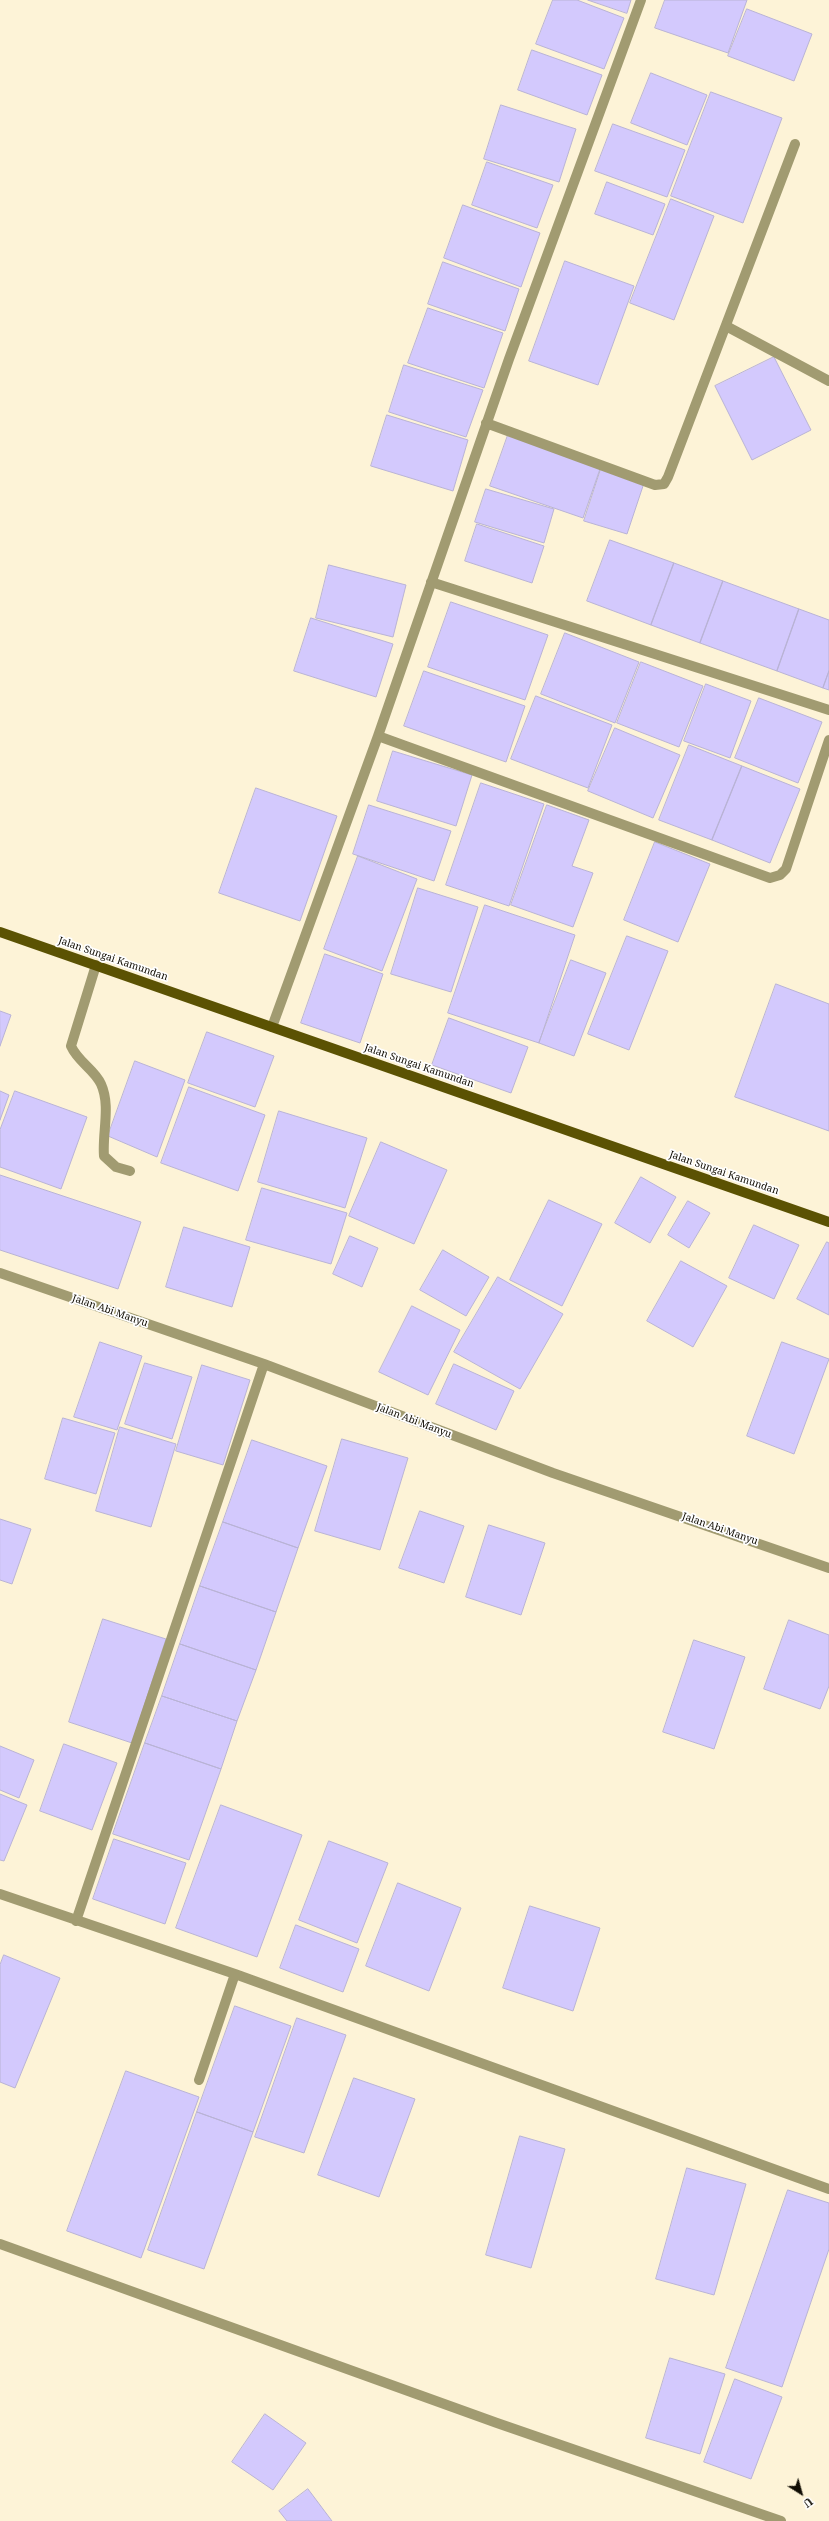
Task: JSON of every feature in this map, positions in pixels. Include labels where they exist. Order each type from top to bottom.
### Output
[{"type":"main road","name":"Jalan Sungai Kamundan","points":[[0,932],[829,1222]]},
{"type":"street","points":[[272,1027],[378,736],[486,423],[642,0]]},
{"type":"street","points":[[486,423],[659,486],[668,477],[795,144]]},
{"type":"street","points":[[726,326],[829,381]]},
{"type":"street","points":[[431,582],[829,710]]},
{"type":"street","points":[[378,736],[770,878],[777,877],[786,869],[829,740]]},
{"type":"street","points":[[96,965],[71,1046],[79,1060],[96,1075],[104,1095],[104,1156],[116,1167],[130,1171]]},
{"type":"street","name":"Jalan Abi Manyu","points":[[0,1273],[264,1364],[553,1473],[829,1568]]},
{"type":"street","points":[[76,1921],[264,1364]]},
{"type":"street","points":[[0,1894],[235,1974],[829,2189]]},
{"type":"street","points":[[200,2080],[235,1974]]},
{"type":"street","points":[[0,2244],[496,2423],[781,2521]]},
{"type":"building","points":[[553,0],[577,0],[624,18],[604,69],[536,44]]},
{"type":"building","points":[[588,0],[631,0],[627,13]]},
{"type":"building","points":[[665,0],[747,0],[728,53],[655,28]]},
{"type":"building","points":[[747,9],[812,34],[794,81],[728,56]]},
{"type":"building","points":[[532,50],[602,75],[587,115],[518,90]]},
{"type":"building","points":[[651,73],[707,95],[687,145],[631,123]]},
{"type":"building","points":[[711,92],[782,118],[743,223],[671,196]]},
{"type":"building","points":[[501,105],[576,129],[559,182],[484,159]]},
{"type":"building","points":[[613,124],[685,150],[667,197],[595,171]]},
{"type":"building","points":[[487,162],[553,185],[537,228],[472,205]]},
{"type":"building","points":[[607,182],[665,204],[653,235],[595,214]]},
{"type":"building","points":[[671,199],[714,216],[674,320],[630,303]]},
{"type":"building","points":[[463,205],[540,233],[521,287],[444,258]]},
{"type":"building","points":[[565,261],[634,286],[598,385],[529,361]]},
{"type":"building","points":[[443,262],[519,289],[505,331],[428,304]]},
{"type":"building","points":[[428,308],[503,333],[484,388],[408,363]]},
{"type":"building","points":[[774,357],[811,430],[752,460],[715,386]]},
{"type":"building","points":[[404,365],[483,390],[466,437],[389,412]]},
{"type":"building","points":[[387,415],[468,440],[453,491],[371,466]]},
{"type":"building","points":[[508,435],[601,466],[583,518],[490,486]]},
{"type":"building","points":[[601,469],[644,483],[627,534],[584,521]]},
{"type":"building","points":[[486,489],[554,509],[544,543],[475,522]]},
{"type":"building","points":[[477,524],[544,546],[532,583],[465,561]]},
{"type":"building","points":[[610,540],[674,563],[651,625],[587,601]]},
{"type":"building","points":[[674,563],[723,581],[700,643],[651,625]]},
{"type":"building","points":[[329,565],[406,585],[393,637],[316,618]]},
{"type":"building","points":[[723,581],[799,609],[777,671],[700,643]]},
{"type":"building","points":[[451,602],[548,635],[525,700],[428,667]]},
{"type":"building","points":[[799,609],[829,620],[829,671],[823,688],[777,671]]},
{"type":"building","points":[[311,618],[393,644],[376,697],[294,671]]},
{"type":"building","points":[[565,633],[639,662],[615,723],[541,694]]},
{"type":"building","points":[[641,662],[703,686],[679,747],[617,723]]},
{"type":"building","points":[[424,671],[525,706],[506,762],[404,726]]},
{"type":"building","points":[[829,671],[829,690],[823,688]]},
{"type":"building","points":[[706,684],[751,701],[730,758],[684,741]]},
{"type":"building","points":[[536,696],[612,725],[588,788],[511,759]]},
{"type":"building","points":[[759,698],[822,722],[798,783],[735,758]]},
{"type":"building","points":[[615,728],[680,755],[653,818],[588,791]]},
{"type":"building","points":[[689,745],[742,766],[712,840],[659,820]]},
{"type":"building","points":[[393,751],[472,775],[456,826],[377,801]]},
{"type":"building","points":[[742,766],[800,789],[770,863],[712,840]]},
{"type":"building","points":[[481,783],[544,804],[509,906],[446,885]]},
{"type":"building","points":[[256,788],[337,816],[300,921],[219,893]]},
{"type":"building","points":[[369,805],[451,831],[434,881],[353,854]]},
{"type":"building","points":[[547,805],[589,820],[572,866],[593,873],[573,927],[511,905]]},
{"type":"building","points":[[655,842],[710,864],[678,942],[624,920]]},
{"type":"building","points":[[358,856],[417,879],[382,971],[324,949]]},
{"type":"building","points":[[418,888],[478,907],[451,992],[391,974]]},
{"type":"building","points":[[485,905],[575,935],[539,1043],[448,1013]]},
{"type":"building","points":[[627,936],[668,951],[629,1050],[588,1034]]},
{"type":"building","points":[[325,954],[383,974],[360,1043],[301,1023]]},
{"type":"building","points":[[571,960],[606,973],[574,1056],[539,1043]]},
{"type":"building","points":[[776,984],[829,1004],[829,1131],[735,1097]]},
{"type":"building","points":[[0,1011],[11,1015],[0,1046]]},
{"type":"building","points":[[449,1018],[528,1047],[511,1093],[432,1065]]},
{"type":"building","points":[[207,1032],[274,1056],[255,1107],[188,1083]]},
{"type":"building","points":[[135,1061],[185,1080],[157,1157],[108,1136]]},
{"type":"building","points":[[189,1087],[265,1115],[238,1191],[161,1163]]},
{"type":"building","points":[[0,1091],[9,1095],[0,1120]]},
{"type":"building","points":[[15,1091],[87,1117],[61,1189],[0,1167],[0,1130]]},
{"type":"building","points":[[279,1111],[367,1138],[345,1208],[258,1182]]},
{"type":"building","points":[[381,1142],[447,1170],[414,1244],[349,1216]]},
{"type":"building","points":[[0,1175],[141,1222],[118,1289],[0,1250]]},
{"type":"building","points":[[641,1177],[676,1197],[650,1243],[615,1223]]},
{"type":"building","points":[[262,1188],[347,1213],[331,1264],[246,1240]]},
{"type":"building","points":[[549,1200],[602,1224],[562,1306],[510,1280]]},
{"type":"building","points":[[688,1201],[710,1213],[689,1248],[668,1235]]},
{"type":"building","points":[[754,1225],[799,1245],[774,1299],[729,1278]]},
{"type":"building","points":[[184,1227],[250,1247],[232,1307],[166,1287]]},
{"type":"building","points":[[350,1236],[378,1248],[362,1287],[333,1274]]},
{"type":"building","points":[[827,1242],[829,1243],[829,1315],[797,1299]]},
{"type":"building","points":[[443,1250],[489,1277],[466,1316],[420,1290]]},
{"type":"building","points":[[681,1261],[727,1286],[693,1347],[647,1321]]},
{"type":"building","points":[[498,1277],[563,1314],[520,1389],[454,1352]]},
{"type":"building","points":[[412,1306],[460,1330],[428,1395],[379,1372]]},
{"type":"building","points":[[100,1342],[142,1356],[117,1430],[74,1417]]},
{"type":"building","points":[[782,1342],[829,1359],[794,1454],[747,1436]]},
{"type":"building","points":[[145,1363],[192,1377],[172,1439],[125,1424]]},
{"type":"building","points":[[454,1364],[514,1391],[496,1430],[436,1404]]},
{"type":"building","points":[[202,1365],[250,1380],[223,1465],[176,1451]]},
{"type":"building","points":[[63,1418],[115,1433],[96,1494],[45,1479]]},
{"type":"building","points":[[120,1427],[176,1444],[151,1527],[96,1511]]},
{"type":"building","points":[[342,1439],[408,1458],[380,1550],[315,1531]]},
{"type":"building","points":[[252,1440],[327,1466],[298,1548],[223,1522]]},
{"type":"building","points":[[420,1511],[464,1526],[444,1583],[399,1568]]},
{"type":"building","points":[[0,1519],[31,1529],[12,1584],[0,1580]]},
{"type":"building","points":[[223,1522],[298,1548],[276,1612],[200,1586]]},
{"type":"building","points":[[489,1525],[545,1543],[521,1615],[466,1597]]},
{"type":"building","points":[[200,1586],[276,1612],[256,1670],[180,1644]]},
{"type":"building","points":[[103,1619],[166,1639],[132,1743],[69,1722]]},
{"type":"building","points":[[789,1620],[829,1635],[829,1686],[820,1709],[764,1689]]},
{"type":"building","points":[[694,1640],[745,1657],[714,1749],[663,1732]]},
{"type":"building","points":[[180,1644],[256,1670],[237,1721],[162,1696]]},
{"type":"building","points":[[162,1696],[237,1721],[221,1769],[145,1743]]},
{"type":"building","points":[[145,1743],[221,1769],[189,1860],[113,1834]]},
{"type":"building","points":[[64,1744],[117,1763],[92,1830],[40,1811]]},
{"type":"building","points":[[0,1746],[34,1760],[19,1798],[0,1790]]},
{"type":"building","points":[[0,1794],[27,1805],[4,1861],[0,1860]]},
{"type":"building","points":[[221,1805],[302,1835],[257,1957],[176,1928]]},
{"type":"building","points":[[114,1839],[186,1863],[165,1924],[93,1899]]},
{"type":"building","points":[[329,1841],[388,1863],[357,1943],[299,1920]]},
{"type":"building","points":[[398,1883],[461,1908],[429,1991],[366,1966]]},
{"type":"building","points":[[530,1906],[600,1928],[573,2011],[503,1988]]},
{"type":"building","points":[[296,1925],[359,1949],[343,1992],[280,1968]]},
{"type":"building","points":[[4,1955],[60,1978],[15,2088],[0,2082],[0,1965]]},
{"type":"building","points":[[235,2006],[291,2026],[253,2132],[197,2112]]},
{"type":"building","points":[[297,2018],[346,2035],[304,2153],[255,2137]]},
{"type":"building","points":[[126,2071],[199,2097],[141,2258],[67,2231]]},
{"type":"building","points":[[354,2078],[415,2099],[379,2197],[318,2175]]},
{"type":"building","points":[[197,2112],[253,2132],[204,2269],[148,2250]]},
{"type":"building","points":[[520,2136],[565,2149],[531,2268],[486,2255]]},
{"type":"building","points":[[687,2168],[746,2184],[714,2295],[656,2279]]},
{"type":"building","points":[[788,2190],[829,2203],[829,2249],[782,2387],[726,2368]]},
{"type":"building","points":[[670,2358],[725,2374],[700,2454],[646,2438]]},
{"type":"building","points":[[735,2379],[782,2397],[751,2479],[704,2462]]},
{"type":"building","points":[[265,2414],[306,2443],[273,2490],[232,2462]]},
{"type":"building","points":[[308,2489],[332,2521],[287,2521],[279,2511]]}]
